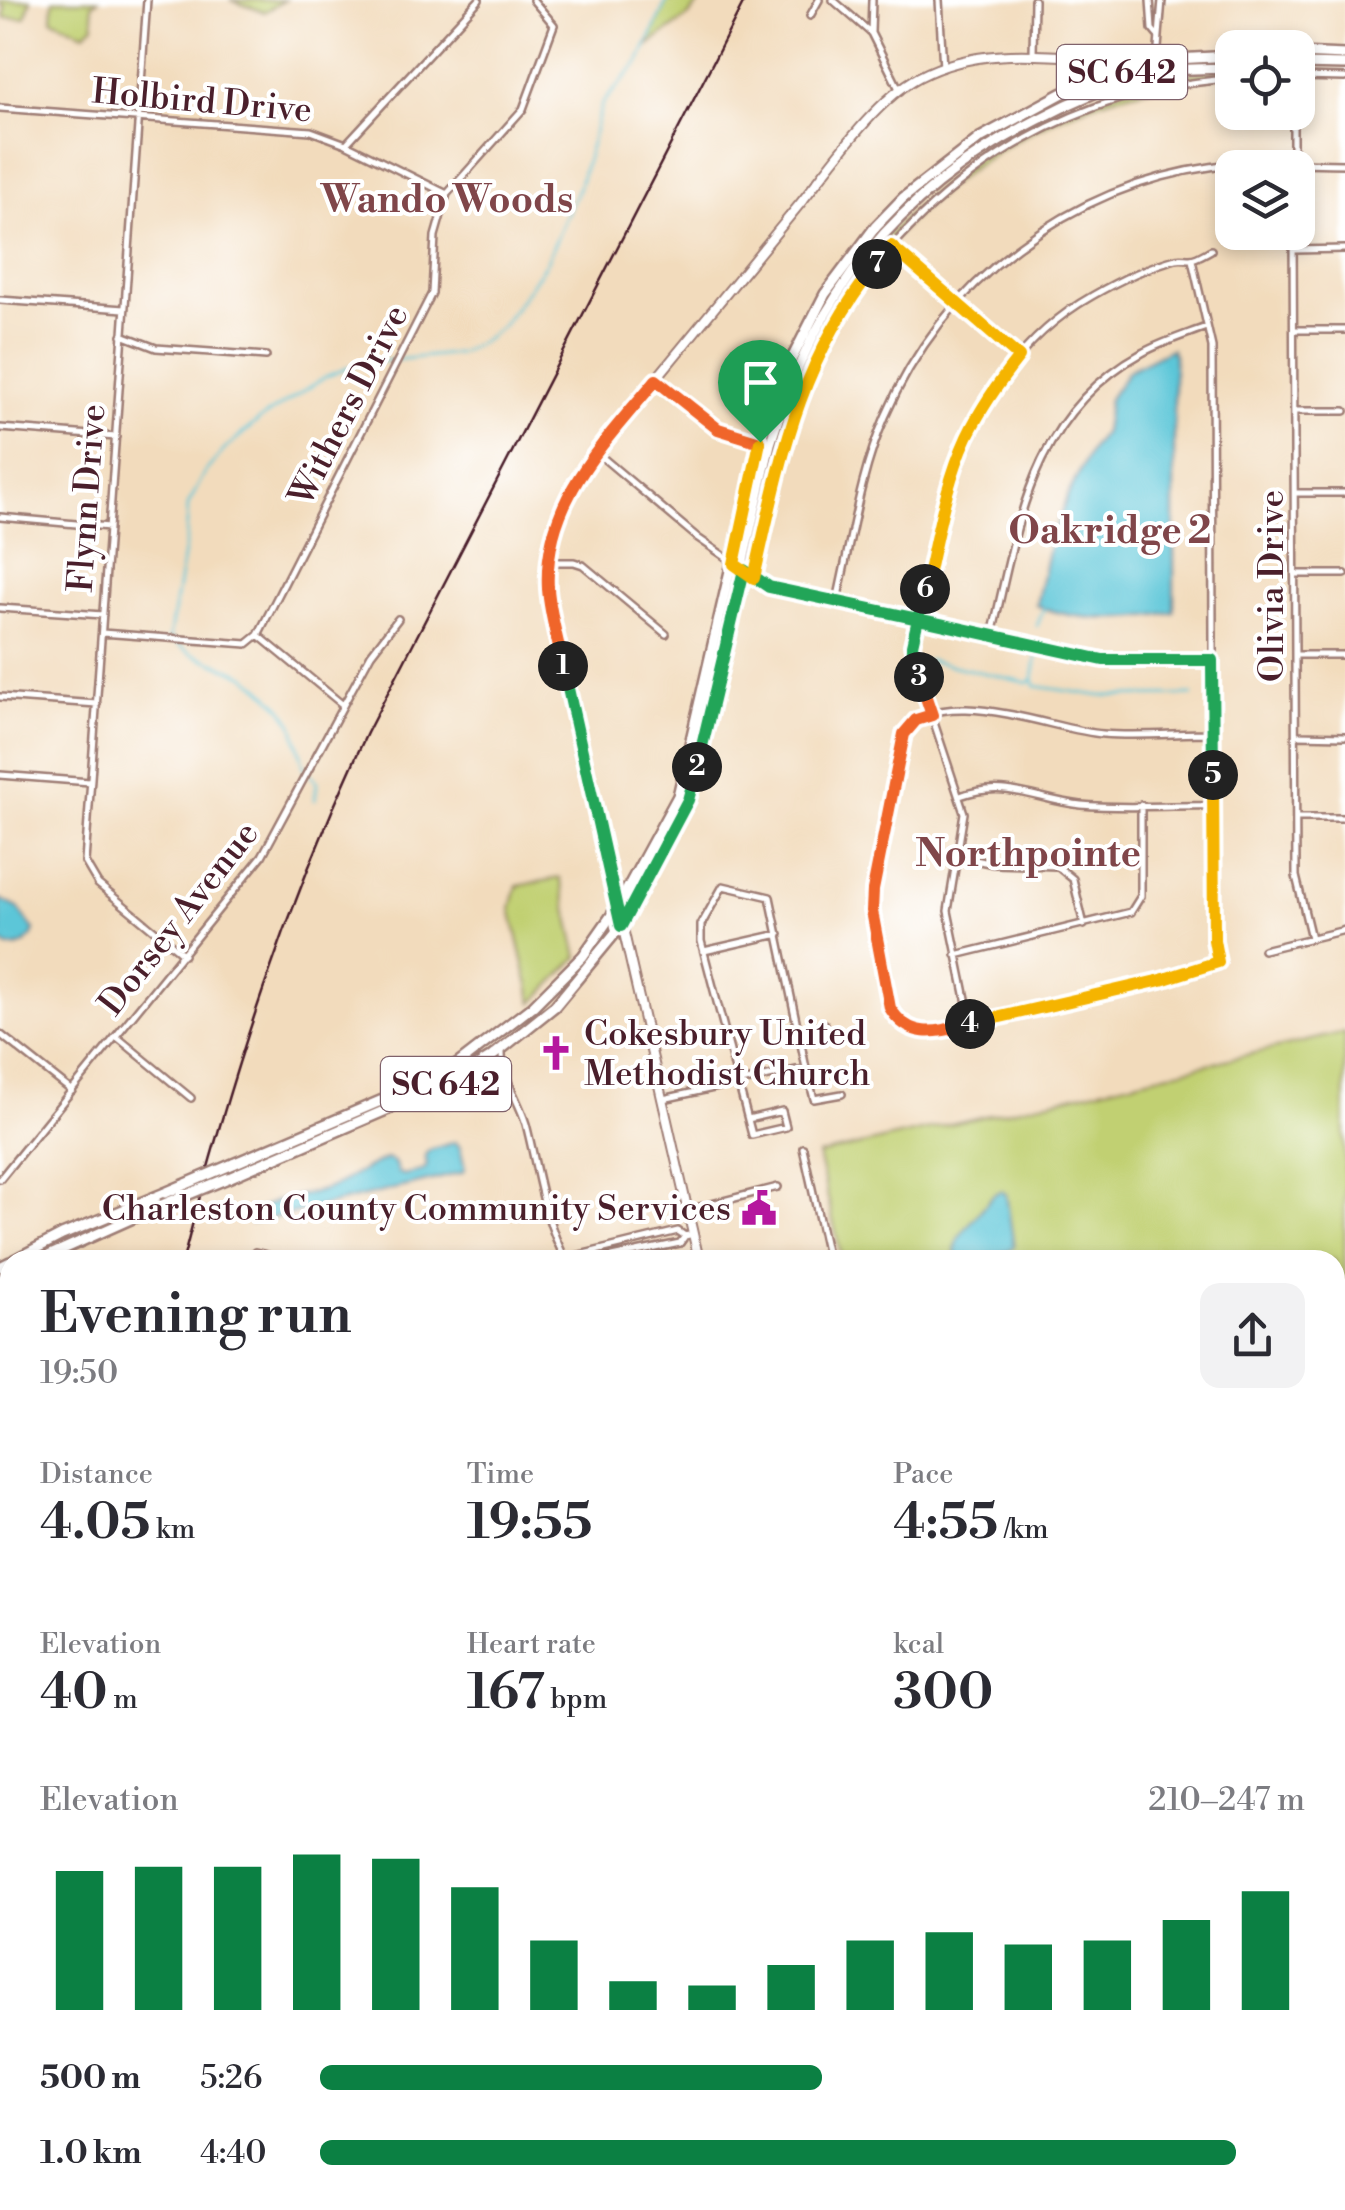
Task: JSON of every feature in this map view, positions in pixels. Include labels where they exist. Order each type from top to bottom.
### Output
[{"type":"main road","points":[[1315,53],[1345,55]]},
{"type":"main road","name":"SC 642","points":[[1115,81],[1157,60],[1215,57]]},
{"type":"main road","points":[[1315,64],[1345,65]]},
{"type":"main road","name":"SC 642","points":[[33,1250],[446,1072],[534,1006],[583,956],[618,906],[678,796],[782,378],[803,333],[849,260],[889,213],[936,170],[988,133],[1063,93],[1156,72],[1215,69]]},
{"type":"main road","name":"SC 642","points":[[61,1250],[451,1082],[502,1050],[554,1006],[621,926],[688,800],[744,570],[765,443]]},
{"type":"street","name":"Flynn Drive","points":[[147,0],[85,862],[98,884],[184,954]]},
{"type":"street","points":[[346,144],[479,0]]},
{"type":"street","name":"Withers Drive","points":[[258,635],[432,293],[435,236],[447,194],[523,109],[554,26],[533,0]]},
{"type":"street","points":[[810,16],[818,0]]},
{"type":"street","points":[[832,0],[871,33],[900,91]]},
{"type":"street","points":[[871,33],[872,0]]},
{"type":"street","points":[[939,0],[943,68]]},
{"type":"street","points":[[1033,54],[1034,0]]},
{"type":"street","points":[[1150,0],[1152,29],[1157,35]]},
{"type":"street","points":[[1156,72],[1162,0]]},
{"type":"street","points":[[696,1250],[689,1235],[688,1210],[554,623],[548,562],[557,518],[565,498],[596,452],[829,168],[900,91],[943,68],[990,57],[1033,54],[1106,59],[1115,81]]},
{"type":"street","points":[[1315,77],[1345,78]]},
{"type":"street","points":[[754,578],[780,457],[800,397],[844,310],[891,246],[956,184],[1044,128],[1105,103],[1161,88],[1215,81]]},
{"type":"street","name":"Holbird Drive","points":[[0,108],[311,130],[447,194]]},
{"type":"street","points":[[1315,165],[1345,164]]},
{"type":"street","points":[[837,601],[871,454],[884,418],[919,352],[956,304],[994,265],[1024,242],[1094,201],[1150,180],[1215,166]]},
{"type":"street","points":[[891,246],[1019,357]]},
{"type":"street","points":[[972,1024],[948,912],[964,821],[960,796],[914,662],[912,645],[951,478],[982,408],[1019,357],[1086,299],[1127,277],[1178,258],[1192,260],[1211,250]]},
{"type":"street","name":"Olivia Drive","points":[[1294,250],[1296,876],[1311,938]]},
{"type":"street","points":[[1315,250],[1345,250]]},
{"type":"street","points":[[1192,260],[1212,347],[1214,940],[1218,962],[1161,980],[928,1034],[896,1018],[890,1008],[874,934],[873,890],[904,734],[916,720],[960,708],[977,708],[1101,734],[1212,733]]},
{"type":"street","points":[[0,300],[124,309]]},
{"type":"street","points":[[992,635],[1024,498],[1054,435],[1083,400],[1120,368],[1161,344],[1206,327]]},
{"type":"street","points":[[1294,330],[1345,330]]},
{"type":"street","points":[[122,335],[156,348],[266,356]]},
{"type":"street","points":[[656,380],[718,429],[765,443]]},
{"type":"street","points":[[1295,411],[1345,411]]},
{"type":"street","points":[[0,428],[116,437]]},
{"type":"street","points":[[596,452],[698,538],[769,587],[1103,660],[1212,660]]},
{"type":"street","points":[[1295,493],[1345,493]]},
{"type":"street","points":[[0,518],[109,526]]},
{"type":"street","points":[[548,562],[584,566],[666,634]]},
{"type":"street","points":[[1295,574],[1345,574]]},
{"type":"street","points":[[0,608],[103,615]]},
{"type":"street","name":"Dorsey Avenue","points":[[0,1178],[267,849],[371,654],[398,619]]},
{"type":"street","points":[[102,633],[247,644],[258,635],[344,705]]},
{"type":"street","points":[[1296,655],[1345,655]]},
{"type":"street","points":[[0,698],[97,704]]},
{"type":"street","points":[[1297,736],[1345,736]]},
{"type":"street","points":[[0,775],[90,782]]},
{"type":"street","points":[[960,796],[981,788],[1000,788],[1081,804],[1213,806]]},
{"type":"street","points":[[956,955],[1122,916],[1137,904],[1141,896],[1141,805]]},
{"type":"street","points":[[1298,818],[1345,818]]},
{"type":"street","points":[[956,856],[994,864],[1057,866],[1073,879],[1084,925]]},
{"type":"street","points":[[748,1119],[782,1111],[786,1127],[752,1135],[704,952],[701,925],[723,886],[770,896],[814,1099],[842,1094]]},
{"type":"street","points":[[1263,950],[1345,930]]},
{"type":"street","points":[[704,952],[780,934]]},
{"type":"street","points":[[798,1031],[825,1024]]},
{"type":"street","points":[[0,1034],[72,1091]]},
{"type":"street","points":[[117,1037],[191,1098]]},
{"type":"street","points":[[502,1050],[503,1073],[521,1108],[549,1223],[560,1250]]},
{"type":"street","points":[[478,1066],[493,1067],[503,1073]]},
{"type":"street","points":[[663,1099],[806,1068]]},
{"type":"street","points":[[803,1148],[826,1250]]},
{"type":"street","points":[[688,1210],[778,1188]]},
{"type":"street","points":[[602,1250],[678,1230],[689,1235]]},
{"type":"street","points":[[649,1250],[680,1244],[689,1235]]},
{"type":"green space","points":[[0,0],[31,0],[25,18],[4,18],[5,6],[0,5]]},
{"type":"green space","points":[[53,0],[98,0],[92,5],[94,25],[85,33],[52,19]]},
{"type":"green space","points":[[230,0],[285,0],[264,12]]},
{"type":"green space","points":[[667,0],[702,0],[689,16],[647,46]]},
{"type":"green space","points":[[1215,72],[1215,77],[1120,95],[1038,128],[951,185],[877,257],[820,343],[799,390],[750,566],[772,452],[797,376],[841,294],[882,242],[930,195],[983,154],[1041,121],[1102,95],[1166,78]]},
{"type":"green space","points":[[560,878],[578,957],[533,1003],[511,908],[517,886]]},
{"type":"green space","points":[[1345,1032],[1345,1250],[840,1250],[818,1155]]},
{"type":"water","points":[[1171,349],[1174,612],[1104,618],[1069,615],[1036,605],[1049,547],[1067,497],[1104,432],[1109,399],[1128,371]]},
{"type":"water","points":[[0,899],[18,908],[34,930],[21,945],[8,947],[0,941]]},
{"type":"water","points":[[455,1142],[465,1169],[462,1173],[251,1223],[248,1220],[264,1206],[329,1188],[386,1159],[394,1162],[403,1175],[424,1170],[429,1150]]},
{"type":"water","points":[[1001,1191],[1006,1194],[1014,1247],[955,1250],[959,1237],[993,1195]]},
{"type":"waterway","points":[[315,800],[317,782],[304,767],[293,724],[282,708],[246,676],[190,653],[169,638],[188,505],[206,471],[227,447],[259,420],[327,376],[358,364],[459,353],[503,325],[546,263],[579,186],[602,104],[639,62],[667,0]]},
{"type":"waterway","points":[[1037,626],[1044,608]]},
{"type":"waterway","points":[[927,660],[1029,683],[1037,655]]},
{"type":"waterway","points":[[1033,678],[1035,686],[1101,696],[1193,695]]},
{"type":"railway","points":[[186,1250],[262,992],[310,863],[367,733],[745,0]]},
{"type":"place","name":"Cokesbury United Methodist Church","points":[[556,1053]]},
{"type":"place","name":"Charleston County Community Services","points":[[759,1208]]},
{"type":"district","name":"Wando Woods","points":[[447,199]]},
{"type":"district","name":"Oakridge 2","points":[[1110,530]]},
{"type":"district","name":"Northpointe","points":[[1028,853]]},
{"type":"route","points":[[760,442],[718,429],[656,380],[574,480],[557,518],[550,543],[548,591],[621,926],[688,800],[744,570],[754,578],[769,587],[918,619],[912,645],[914,662],[932,715],[916,720],[904,734],[873,890],[874,934],[890,1008],[896,1018],[916,1032],[928,1034],[1161,980],[1218,962],[1214,940],[1212,660],[1103,660],[918,619],[951,478],[966,438],[982,408],[1019,357],[891,246],[844,310],[818,354],[800,397],[780,457],[754,578],[748,574],[744,570],[734,564],[760,442]]}]
